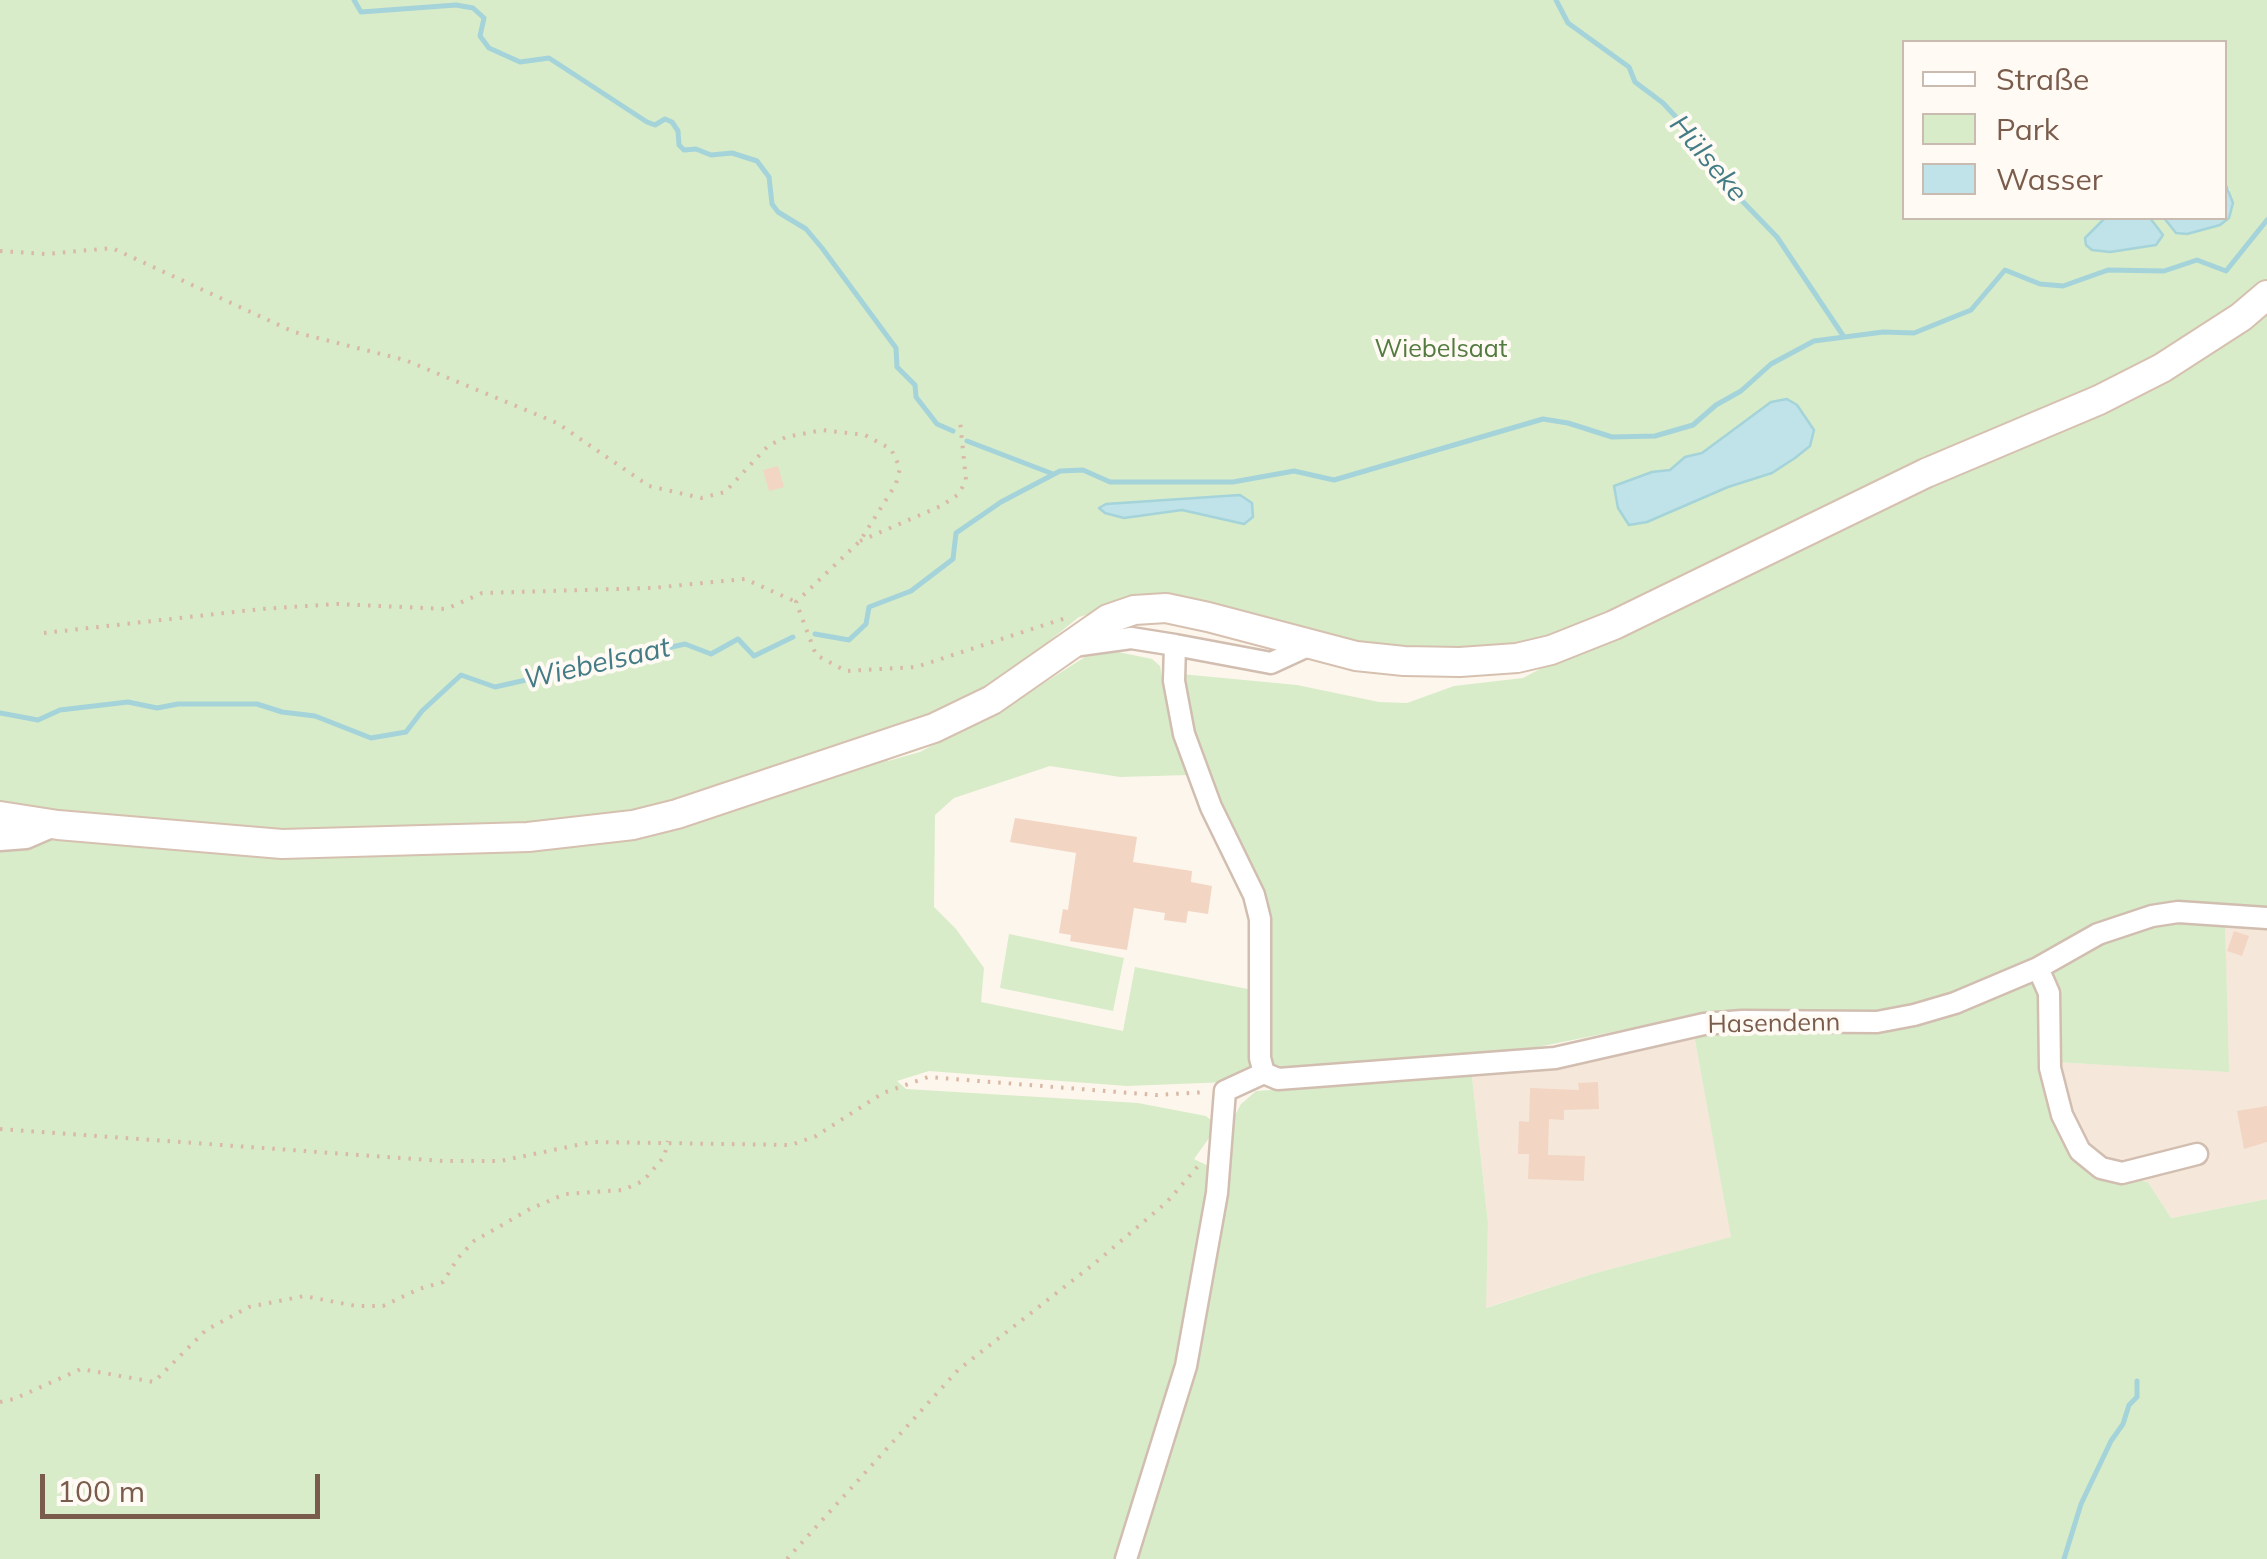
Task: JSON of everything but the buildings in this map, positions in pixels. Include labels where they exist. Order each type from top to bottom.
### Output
[{"type":"main road","points":[[0,816],[58,825],[282,844],[528,836],[634,825],[934,728],[992,700],[1108,619],[1134,610],[1166,608],[1356,656],[1441,662],[1517,658],[1550,650],[1614,625],[1836,515],[2162,368],[2242,317],[2267,295]]},
{"type":"street","points":[[1079,639],[1131,638],[1271,663],[1310,646]]},
{"type":"street","points":[[1126,1559],[1186,1366],[1216,1193],[1226,1091],[1264,1073],[1260,1058],[1260,919],[1254,895],[1210,807],[1184,734],[1174,680],[1175,645]]},
{"type":"street","points":[[0,840],[26,838],[58,825]]},
{"type":"street","name":"Hasendenn","points":[[1264,1073],[1278,1078],[1555,1058],[1723,1022],[1877,1022],[1914,1016],[1955,1002],[2038,968],[2098,934],[2152,916],[2194,912],[2267,918]]},
{"type":"street","points":[[2038,968],[2048,994],[2050,1068],[2062,1115],[2080,1150],[2101,1168],[2122,1173],[2197,1154]]},
{"type":"path","points":[[0,251],[46,254],[112,248],[294,332],[405,360],[540,416],[649,486],[701,498],[725,492],[768,446],[786,437],[822,430],[865,435],[890,448],[900,468],[896,484],[860,541],[796,602]]},
{"type":"path","points":[[860,541],[941,506],[958,494],[966,480],[960,421]]},
{"type":"path","points":[[44,633],[337,604],[446,609],[482,593],[652,588],[745,578],[796,602],[816,655],[846,671],[916,667],[1070,617],[1079,639]]},
{"type":"path","points":[[0,1128],[443,1162],[500,1161],[592,1142],[792,1145],[816,1136],[883,1093],[928,1077],[1156,1095],[1226,1091]]},
{"type":"path","points":[[0,1402],[81,1370],[154,1382],[206,1330],[248,1306],[304,1296],[356,1306],[383,1306],[443,1282],[474,1241],[530,1209],[565,1194],[623,1190],[643,1181],[664,1156],[668,1141]]},
{"type":"path","points":[[788,1559],[958,1370],[1095,1264],[1167,1202],[1204,1157]]},
{"type":"shaded area","points":[[2225,918],[2267,927],[2267,1199],[2171,1218],[2148,1182],[2099,1161],[2068,1116],[2053,1062],[2228,1071]]},
{"type":"shaded area","points":[[1694,1035],[1732,1237],[1592,1274],[1485,1308],[1488,1223],[1472,1076],[1559,1067]]},
{"type":"green space","points":[[0,0],[2267,0],[2267,285],[2156,365],[1617,606],[1595,623],[1530,649],[1390,652],[1119,605],[1079,617],[1013,670],[965,701],[889,731],[888,761],[920,752],[1011,704],[1085,657],[1118,652],[1152,659],[1160,666],[1189,775],[1120,777],[1050,766],[954,798],[935,815],[934,907],[956,929],[984,968],[981,1002],[1123,1031],[1135,967],[1253,990],[1249,1071],[1228,1082],[1127,1086],[929,1071],[897,1081],[906,1089],[1138,1103],[1206,1116],[1212,1121],[1212,1134],[1194,1159],[1223,1173],[1228,1128],[1241,1104],[1256,1091],[1472,1076],[1488,1223],[1486,1308],[1592,1274],[1731,1237],[1694,1035],[1777,1028],[1874,1029],[2033,976],[2044,995],[2071,1144],[2135,1179],[2148,1182],[2171,1218],[2267,1199],[2267,1559],[0,1559]]},
{"type":"green space","points":[[2267,307],[2267,910],[2185,905],[1952,999],[1876,1015],[1706,1013],[1464,1062],[1289,1072],[1270,1066],[1268,917],[1212,798],[1187,719],[1181,674],[1297,685],[1379,702],[1407,703],[1454,686],[1523,678]]},
{"type":"green space","points":[[2225,918],[2229,1072],[2053,1062],[2052,965],[2156,920]]},
{"type":"green space","points":[[1009,934],[1124,958],[1113,1011],[1000,988]]},
{"type":"water","points":[[2227,188],[2233,203],[2227,220]]},
{"type":"water","points":[[2103,220],[2152,220],[2163,235],[2156,245],[2110,252],[2092,250],[2085,238]]},
{"type":"water","points":[[2166,220],[2226,220],[2187,234],[2176,233]]},
{"type":"water","points":[[1787,399],[1797,405],[1814,430],[1810,446],[1795,458],[1772,473],[1728,487],[1647,522],[1629,525],[1618,508],[1614,486],[1652,472],[1670,470],[1685,457],[1702,453],[1771,402]]},
{"type":"water","points":[[1240,495],[1252,503],[1253,517],[1244,524],[1182,510],[1124,518],[1099,508],[1106,504]]},
{"type":"waterway","points":[[354,0],[361,12],[456,5],[473,8],[484,18],[480,36],[489,48],[520,62],[549,58],[647,122],[672,122],[684,150],[696,149],[711,155],[732,153],[757,161],[769,177],[772,204],[806,229],[822,248],[896,348],[897,367],[915,385],[916,397],[937,424],[953,431]]},
{"type":"waterway","name":"Hülseke","points":[[1556,0],[1568,23],[1629,67],[1635,82],[1663,103],[1688,130],[1714,164],[1718,176],[1777,237],[1844,337]]},
{"type":"waterway","name":"Wiebelsaat","points":[[815,634],[849,640],[866,624],[869,607],[911,591],[953,559],[956,533],[1001,502],[1060,471],[1083,470],[1110,482],[1233,482],[1294,471],[1334,480],[1543,419],[1612,437],[1655,436],[1693,425],[1771,364],[1814,341],[1883,332],[1914,333],[1971,310],[2005,270],[2040,284],[2063,286],[2108,270],[2164,271],[2197,260],[2226,271],[2267,220]]},
{"type":"waterway","points":[[967,441],[1053,474]]},
{"type":"waterway","name":"Wiebelsaat","points":[[0,713],[38,720],[60,710],[128,702],[157,708],[178,704],[257,704],[315,716],[371,738],[406,732],[422,711],[461,675],[495,687],[685,644],[711,654],[738,639],[754,656],[793,637]]},
{"type":"waterway","points":[[2064,1559],[2081,1504],[2129,1405],[2137,1397],[2137,1381]]}]
